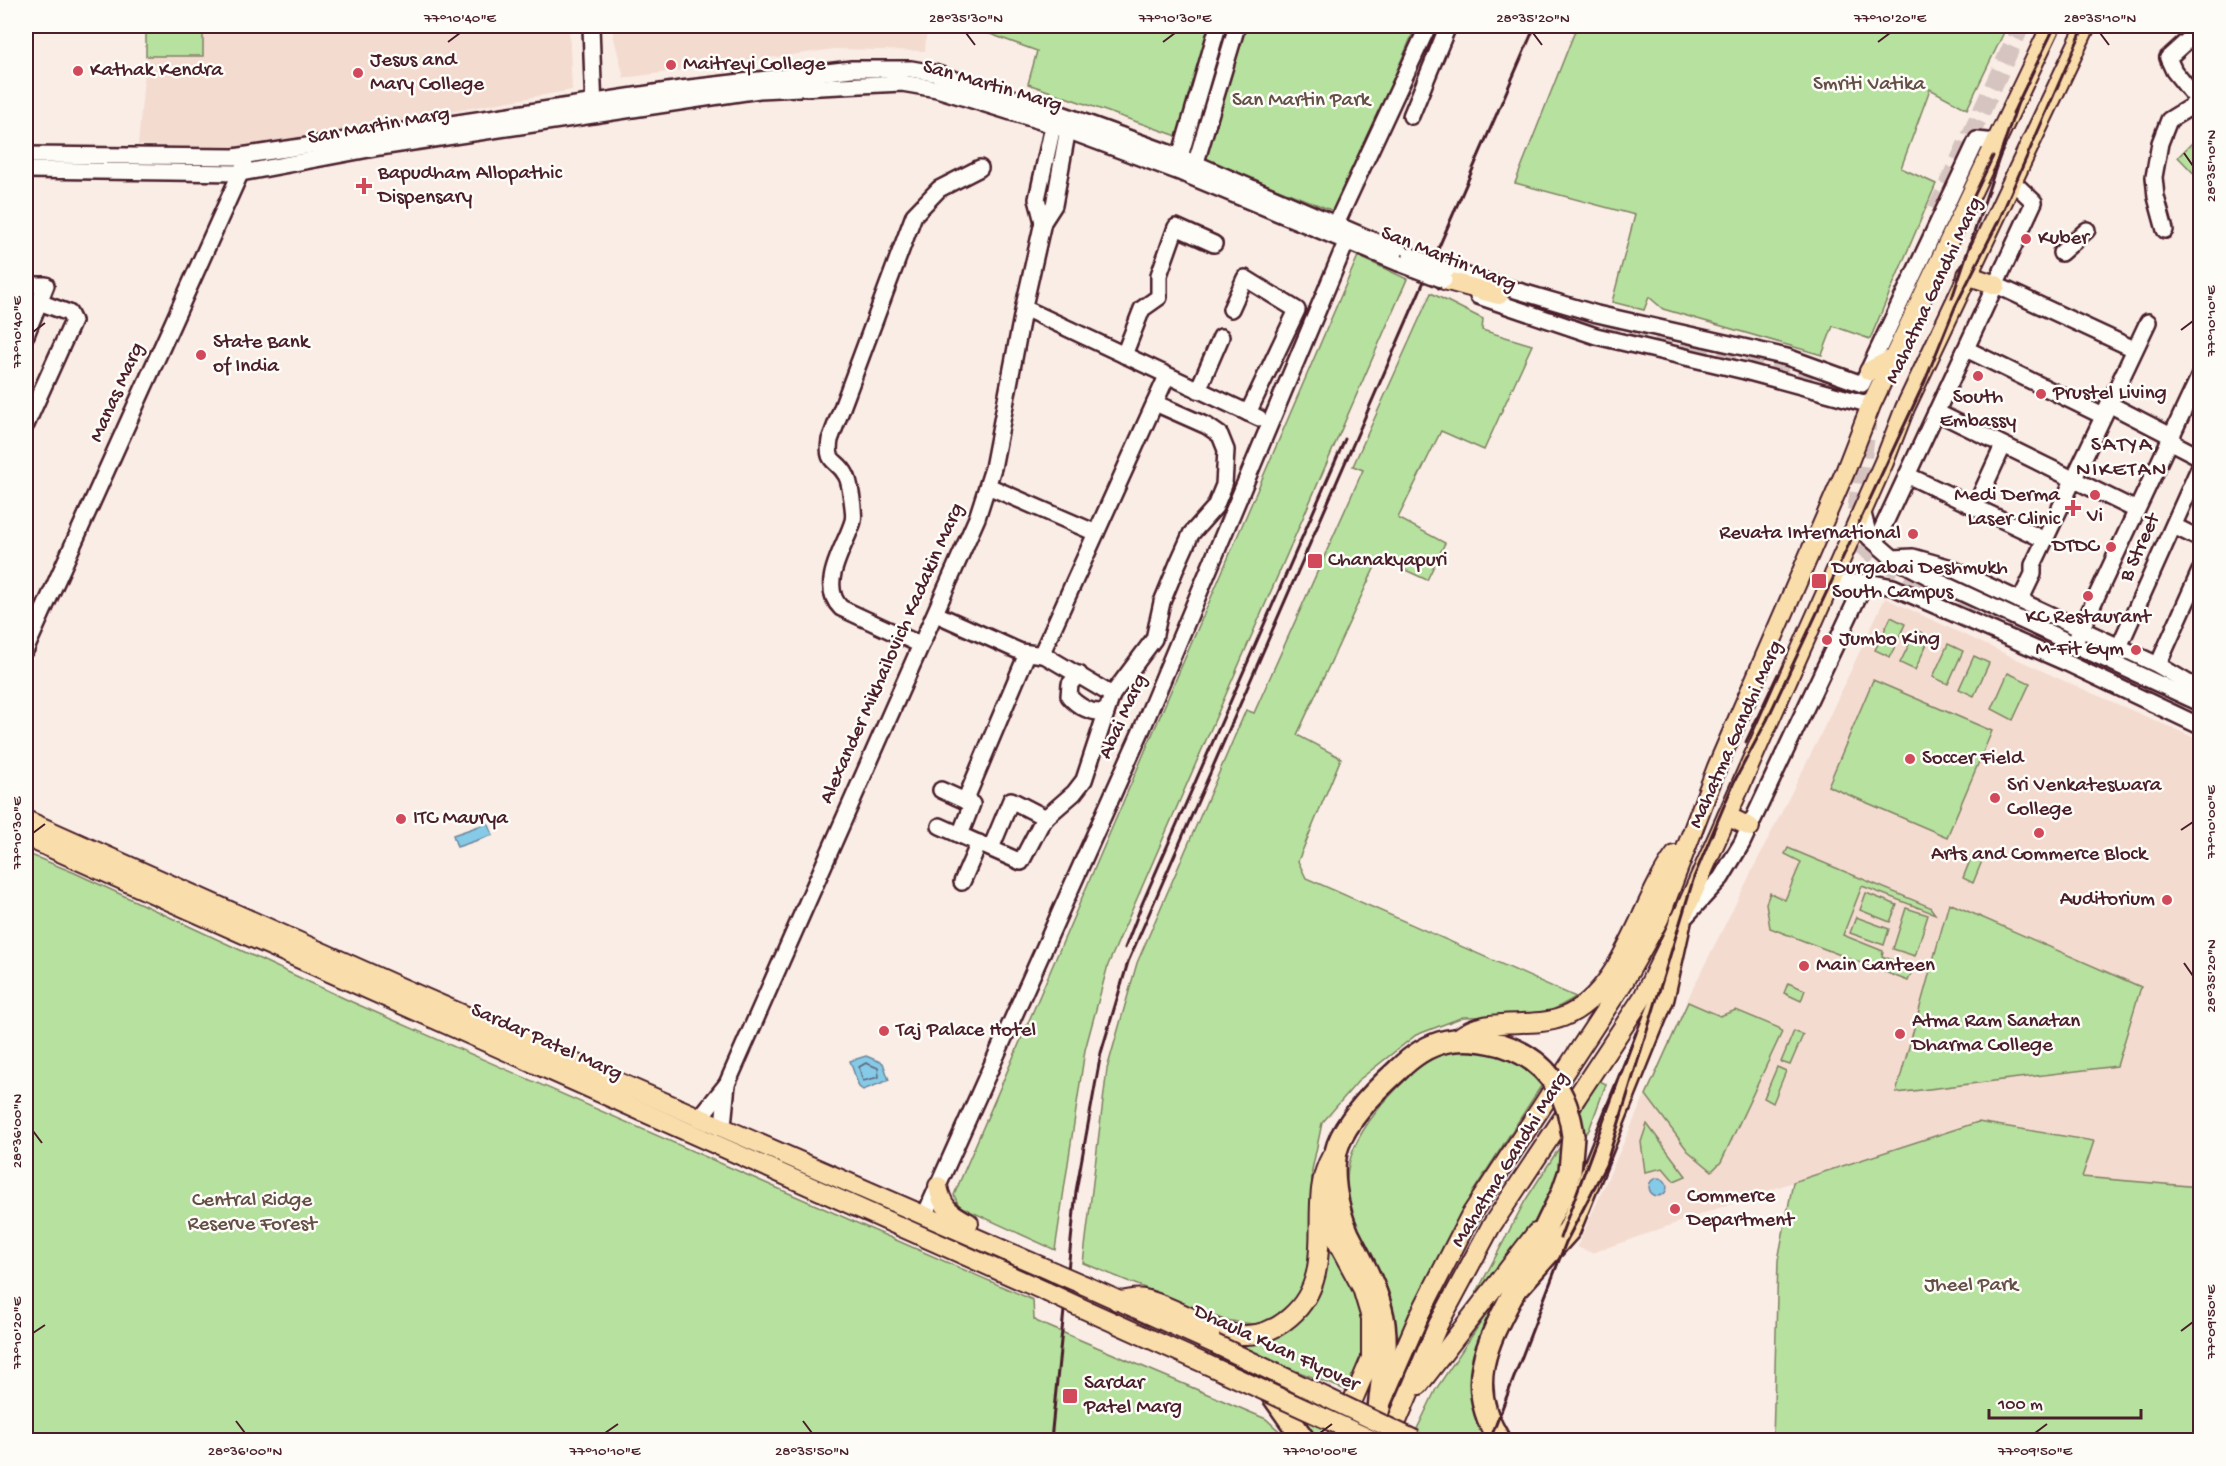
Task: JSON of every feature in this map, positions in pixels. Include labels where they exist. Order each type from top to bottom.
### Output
[{"type":"highway","points":[[1512,1294],[1569,1230],[1663,998],[1680,922]]},
{"type":"highway","points":[[1379,1408],[1386,1337],[1384,1320],[1376,1293],[1340,1210],[1335,1177],[1338,1146],[1354,1118],[1401,1066],[1432,1046],[1458,1038],[1502,1046],[1528,1057],[1552,1077],[1567,1104],[1573,1136],[1569,1177],[1489,1337],[1482,1366],[1481,1389],[1485,1411],[1499,1440]]},
{"type":"highway","points":[[1271,1393],[1304,1440]]},
{"type":"main road","name":"Mahatma Gandhi Marg","points":[[1365,1440],[1420,1314],[1470,1216],[1623,983],[1659,919],[1692,832],[1871,405],[2050,26]]},
{"type":"main road","name":"Mahatma Gandhi Marg","points":[[1389,1440],[1438,1325],[1490,1228],[1643,997],[1680,922],[1905,408],[2086,26]]},
{"type":"main road","points":[[1446,275],[1499,293]]},
{"type":"main road","points":[[1967,275],[1996,285]]},
{"type":"main road","points":[[1866,378],[1894,358]]},
{"type":"main road","points":[[1727,816],[1750,827]]},
{"type":"main road","name":"Sardar Patel Marg","points":[[26,820],[554,1055],[701,1116],[1043,1267]]},
{"type":"main road","points":[[1458,1038],[1469,1029],[1485,1025],[1547,1022],[1572,1013],[1588,1002],[1610,976],[1667,865],[1692,832]]},
{"type":"main road","name":"Sardar Patel Marg","points":[[26,837],[1077,1306]]},
{"type":"main road","points":[[1117,1301],[1144,1299],[1231,1334],[1259,1333],[1280,1325],[1300,1307],[1314,1278],[1319,1253],[1323,1188],[1327,1164],[1338,1146]]},
{"type":"main road","points":[[938,1186],[942,1204],[950,1213],[1037,1259],[1043,1267]]},
{"type":"main road","points":[[1323,1188],[1329,1227],[1362,1288],[1371,1318],[1371,1358],[1336,1440]]},
{"type":"main road","points":[[1408,1396],[1425,1378],[1550,1215]]},
{"type":"main road","name":"Dhaula Kuan Flyover","points":[[1043,1267],[1215,1344],[1415,1440]]},
{"type":"main road","name":"Dhaula Kuan Flyover","points":[[1077,1306],[1372,1440]]},
{"type":"street","points":[[591,26],[594,109]]},
{"type":"street","points":[[1178,164],[1218,26]]},
{"type":"street","points":[[1194,170],[1237,26]]},
{"type":"street","points":[[1336,224],[1428,26]]},
{"type":"street","points":[[1411,116],[1448,26]]},
{"type":"street","points":[[2165,230],[2154,177],[2160,143],[2169,120],[2200,101],[2174,71],[2168,58],[2200,29]]},
{"type":"street","name":"San Martin Marg","points":[[26,170],[241,173],[594,109],[681,89],[882,67],[934,74],[1336,224],[1348,236]]},
{"type":"street","name":"San Martin Marg","points":[[26,155],[248,155],[594,109]]},
{"type":"street","name":"Alexander Mikhailovich Kadakin Marg","points":[[727,1084],[967,543],[988,486],[1043,222],[1037,200],[1062,121]]},
{"type":"street","points":[[1866,378],[1977,140],[1996,142]]},
{"type":"street","name":"Manas Marg","points":[[26,649],[248,155]]},
{"type":"street","points":[[921,645],[841,608],[836,603],[832,594],[837,554],[854,519],[848,478],[845,472],[832,462],[828,452],[830,440],[915,215],[939,189],[980,168]]},
{"type":"street","name":"San Martin Marg","points":[[1194,170],[1400,258],[1446,275],[1597,314],[1767,352],[1866,378]]},
{"type":"street","points":[[1876,542],[2034,202],[2012,181]]},
{"type":"street","points":[[1124,356],[1142,309],[1159,297],[1159,275],[1176,227],[1214,244]]},
{"type":"street","points":[[2061,253],[2087,230]]},
{"type":"street","name":"Abai Marg","points":[[925,1215],[1147,718],[1348,236]]},
{"type":"street","name":"San Martin Marg","points":[[1446,275],[1503,306],[1596,336],[1760,375],[1871,405]]},
{"type":"street","points":[[1024,308],[1254,416],[1297,310],[1245,278],[1231,309]]},
{"type":"street","points":[[26,285],[46,285],[26,335]]},
{"type":"street","points":[[1996,285],[2134,349]]},
{"type":"street","points":[[26,425],[73,321],[69,313],[39,302]]},
{"type":"street","points":[[2020,601],[2045,540],[2148,322]]},
{"type":"street","points":[[1198,390],[1221,337]]},
{"type":"street","points":[[1966,349],[2172,439],[2200,457]]},
{"type":"street","points":[[1760,375],[1767,352]]},
{"type":"street","points":[[2073,645],[2172,439],[2200,375]]},
{"type":"street","points":[[964,801],[1034,654],[1096,533],[1167,376]]},
{"type":"street","points":[[940,826],[1021,862],[1046,818],[1074,793],[1084,780],[1112,695],[1154,639],[1162,602],[1186,544],[1191,534],[1215,507],[1224,485],[1226,450],[1220,435],[1207,426],[1155,403]]},
{"type":"street","points":[[1936,412],[2136,510]]},
{"type":"street","points":[[1976,507],[2003,446]]},
{"type":"street","name":"B Street","points":[[2119,647],[2200,466]]},
{"type":"street","points":[[1907,474],[2045,540]]},
{"type":"street","points":[[988,486],[1096,533]]},
{"type":"street","points":[[1862,510],[1864,525],[1869,537],[1893,558],[1939,582],[2200,703]]},
{"type":"street","points":[[2174,526],[2200,539]]},
{"type":"street","points":[[1893,558],[1913,556],[1948,567],[2158,665],[2200,690]]},
{"type":"street","points":[[1939,582],[1948,567]]},
{"type":"street","points":[[2158,665],[2200,571]]},
{"type":"street","points":[[1680,922],[1721,878],[1750,827],[1865,582]]},
{"type":"street","points":[[1828,584],[1865,582],[1893,587],[2067,663],[2200,726]]},
{"type":"street","points":[[2185,602],[2200,609]]},
{"type":"street","points":[[936,614],[1079,674],[1112,695]]},
{"type":"street","points":[[1079,674],[1070,684],[1069,696],[1074,702],[1091,711],[1106,711]]},
{"type":"street","points":[[941,790],[972,804],[960,835]]},
{"type":"street","points":[[962,882],[1011,800],[1046,818]]},
{"type":"street","points":[[701,1116],[727,1084]]},
{"type":"street","points":[[723,1126],[727,1084]]},
{"type":"shaded area","name":"Jesus and Mary College","points":[[146,26],[569,26],[572,90],[248,148],[138,145],[146,56]]},
{"type":"shaded area","name":"Maitreyi College","points":[[611,26],[927,26],[925,51],[834,49],[624,78]]},
{"type":"shaded area","points":[[1885,598],[2062,680],[2200,740],[2200,1187],[2081,1177],[2093,1141],[1978,1122],[1793,1182],[1592,1253],[1577,1247],[1692,990],[1819,738]]},
{"type":"green space","points":[[146,26],[203,26],[203,56],[146,56]]},
{"type":"green space","name":"San Martin Park","points":[[968,26],[1211,26],[1180,137],[1028,84],[1037,51]]},
{"type":"green space","name":"San Martin Park","points":[[1246,26],[1416,26],[1336,212],[1205,160]]},
{"type":"green space","name":"Smriti Vatika","points":[[1577,26],[2007,26],[1967,109],[1930,89],[1901,168],[1936,184],[1870,339],[1833,326],[1822,355],[1663,309],[1649,297],[1644,310],[1612,302],[1635,215],[1515,183]]},
{"type":"green space","points":[[2200,135],[2200,180],[2178,157]]},
{"type":"green space","points":[[1358,256],[1407,279],[1108,965],[1085,1050],[1055,1250],[959,1206],[954,1195]]},
{"type":"green space","points":[[1431,293],[1483,319],[1482,330],[1532,345],[1484,450],[1441,431],[1398,518],[1445,543],[1427,580],[1379,558],[1297,735],[1341,758],[1298,861],[1306,878],[1576,997],[1553,1010],[1520,1016],[1463,1017],[1416,1035],[1360,1079],[1322,1123],[1312,1170],[1310,1266],[1301,1296],[1279,1316],[1259,1325],[1224,1320],[1083,1263],[1107,1069],[1137,963],[1246,710],[1254,713],[1363,470],[1353,466]]},
{"type":"green space","points":[[1891,617],[1905,624],[1890,657],[1875,650]]},
{"type":"green space","points":[[1916,630],[1930,637],[1915,670],[1900,663]]},
{"type":"green space","points":[[1948,644],[1963,651],[1948,684],[1933,677]]},
{"type":"green space","points":[[1974,656],[1989,663],[1974,696],[1959,689]]},
{"type":"green space","points":[[2008,673],[2030,683],[2013,720],[1992,709]]},
{"type":"green space","name":"Soccer Field","points":[[1873,680],[1992,731],[1947,837],[1828,786]]},
{"type":"green space","points":[[1788,848],[1930,907],[1935,914],[1862,886],[1843,935],[1883,951],[1882,956],[1913,968],[1908,981],[1770,928],[1766,903],[1770,893],[1785,900],[1801,862],[1785,854]]},
{"type":"green space","name":"Central Ridge Reserve Forest","points":[[26,853],[75,873],[352,1002],[1033,1300],[1034,1319],[1038,1322],[1266,1419],[1289,1440],[26,1440]]},
{"type":"green space","points":[[1973,853],[1984,856],[1973,883],[1963,878]]},
{"type":"green space","points":[[1866,893],[1897,905],[1890,922],[1860,910]]},
{"type":"green space","points":[[1949,903],[2141,987],[2117,1066],[1896,1093]]},
{"type":"green space","points":[[1906,908],[1928,915],[1915,956],[1893,949]]},
{"type":"green space","points":[[1856,917],[1889,929],[1884,945],[1850,933]]},
{"type":"green space","points":[[1788,983],[1805,990],[1801,1001],[1784,993]]},
{"type":"green space","points":[[1688,1002],[1720,1016],[1736,1010],[1779,1028],[1782,1032],[1721,1162],[1712,1171],[1688,1151],[1646,1095]]},
{"type":"green space","points":[[1794,1031],[1803,1035],[1790,1065],[1781,1062]]},
{"type":"green space","points":[[1488,1046],[1545,1080],[1474,1190],[1400,1336],[1394,1334],[1387,1299],[1353,1216],[1347,1190],[1349,1164],[1361,1134],[1387,1099],[1411,1074],[1442,1054]]},
{"type":"green space","points":[[1777,1067],[1786,1071],[1773,1103],[1764,1098]]},
{"type":"green space","points":[[1598,1080],[1606,1084],[1589,1130],[1582,1137],[1539,1218],[1451,1341],[1525,1201],[1563,1142]]},
{"type":"green space","name":"Jheel Park","points":[[1978,1122],[2094,1141],[2082,1177],[2200,1187],[2200,1440],[1773,1440],[1778,1260],[1793,1182]]},
{"type":"green space","points":[[1647,1124],[1686,1176],[1674,1181],[1663,1168],[1645,1172],[1641,1142]]},
{"type":"green space","points":[[1331,1245],[1363,1300],[1368,1343],[1351,1392],[1250,1353],[1143,1302],[1221,1334],[1279,1330],[1326,1247]]},
{"type":"green space","points":[[1498,1297],[1483,1336],[1478,1418],[1487,1440],[1434,1440],[1416,1431],[1436,1389]]},
{"type":"green space","points":[[1291,1412],[1335,1434],[1332,1440],[1309,1440]]},
{"type":"water","points":[[488,823],[493,835],[457,847],[453,835]]},
{"type":"water","points":[[866,1056],[883,1063],[889,1080],[863,1090],[859,1087],[850,1061]]},
{"type":"water","points":[[1654,1178],[1662,1178],[1667,1183],[1665,1194],[1654,1196],[1649,1191],[1649,1183]]},
{"type":"tunnel","points":[[1936,210],[2021,26]]},
{"type":"tunnel","points":[[1499,295],[1549,312],[1703,351]]},
{"type":"tunnel","points":[[1693,343],[1811,371],[1832,382],[1851,396],[1861,411],[1867,427],[1854,527],[1862,546],[1881,561],[1922,581]]},
{"type":"tunnel","points":[[1909,580],[2129,682]]},
{"type":"tunnel","points":[[2121,674],[2200,712]]},
{"type":"railway","points":[[1051,1440],[1076,1191],[1101,1053],[1128,962],[1535,26]]},
{"type":"railway","points":[[2013,113],[2055,26]]},
{"type":"railway","points":[[1490,1440],[1566,1242],[1606,1165],[1694,877],[1734,782],[1767,720],[1925,381],[1955,307],[1999,220],[2084,26]]},
{"type":"railway","points":[[1952,298],[2017,105]]},
{"type":"railway","points":[[1966,213],[1993,156]]},
{"type":"railway","points":[[1125,948],[1142,904],[1345,439]]},
{"type":"railway","points":[[1746,742],[1778,674]]},
{"type":"railway","points":[[1560,1238],[1636,1033]]},
{"type":"place","name":"Maitreyi College","points":[[671,65]]},
{"type":"place","name":"Kathak Kendra","points":[[78,71]]},
{"type":"place","name":"Jesus and Mary College","points":[[358,73]]},
{"type":"place","name":"Bapudham Allopathic Dispensary","points":[[364,186]]},
{"type":"place","name":"Kuber","points":[[2026,239]]},
{"type":"place","name":"State Bank of India","points":[[201,355]]},
{"type":"place","name":"South Embassy","points":[[1978,376]]},
{"type":"place","name":"Prustel Living","points":[[2041,394]]},
{"type":"place","name":"Vi","points":[[2095,495]]},
{"type":"place","name":"Medi Derma Laser Clinic","points":[[2073,508]]},
{"type":"place","name":"Revata International","points":[[1913,534]]},
{"type":"place","name":"DTDC","points":[[2111,547]]},
{"type":"place","name":"Chanakyapuri","points":[[1315,561]]},
{"type":"place","name":"Durgabai Deshmukh South Campus","points":[[1819,581]]},
{"type":"place","name":"KC Restaurant","points":[[2088,596]]},
{"type":"place","name":"Jumbo King","points":[[1827,640]]},
{"type":"place","name":"M-Fit Gym","points":[[2136,650]]},
{"type":"place","name":"Soccer Field","points":[[1910,759]]},
{"type":"place","name":"Sri Venkateswara College","points":[[1995,798]]},
{"type":"place","name":"ITC Maurya","points":[[401,819]]},
{"type":"place","name":"Arts and Commerce Block","points":[[2039,833]]},
{"type":"place","name":"Auditorium","points":[[2167,900]]},
{"type":"place","name":"Main Canteen","points":[[1804,966]]},
{"type":"place","name":"Taj Palace Hotel","points":[[884,1031]]},
{"type":"place","name":"Atma Ram Sanatan Dharma College","points":[[1900,1034]]},
{"type":"place","name":"Commerce Department","points":[[1675,1209]]},
{"type":"place","name":"Sardar Patel Marg","points":[[1070,1396]]},
{"type":"district","name":"SATYA NIKETAN","points":[[2122,458]]}]
